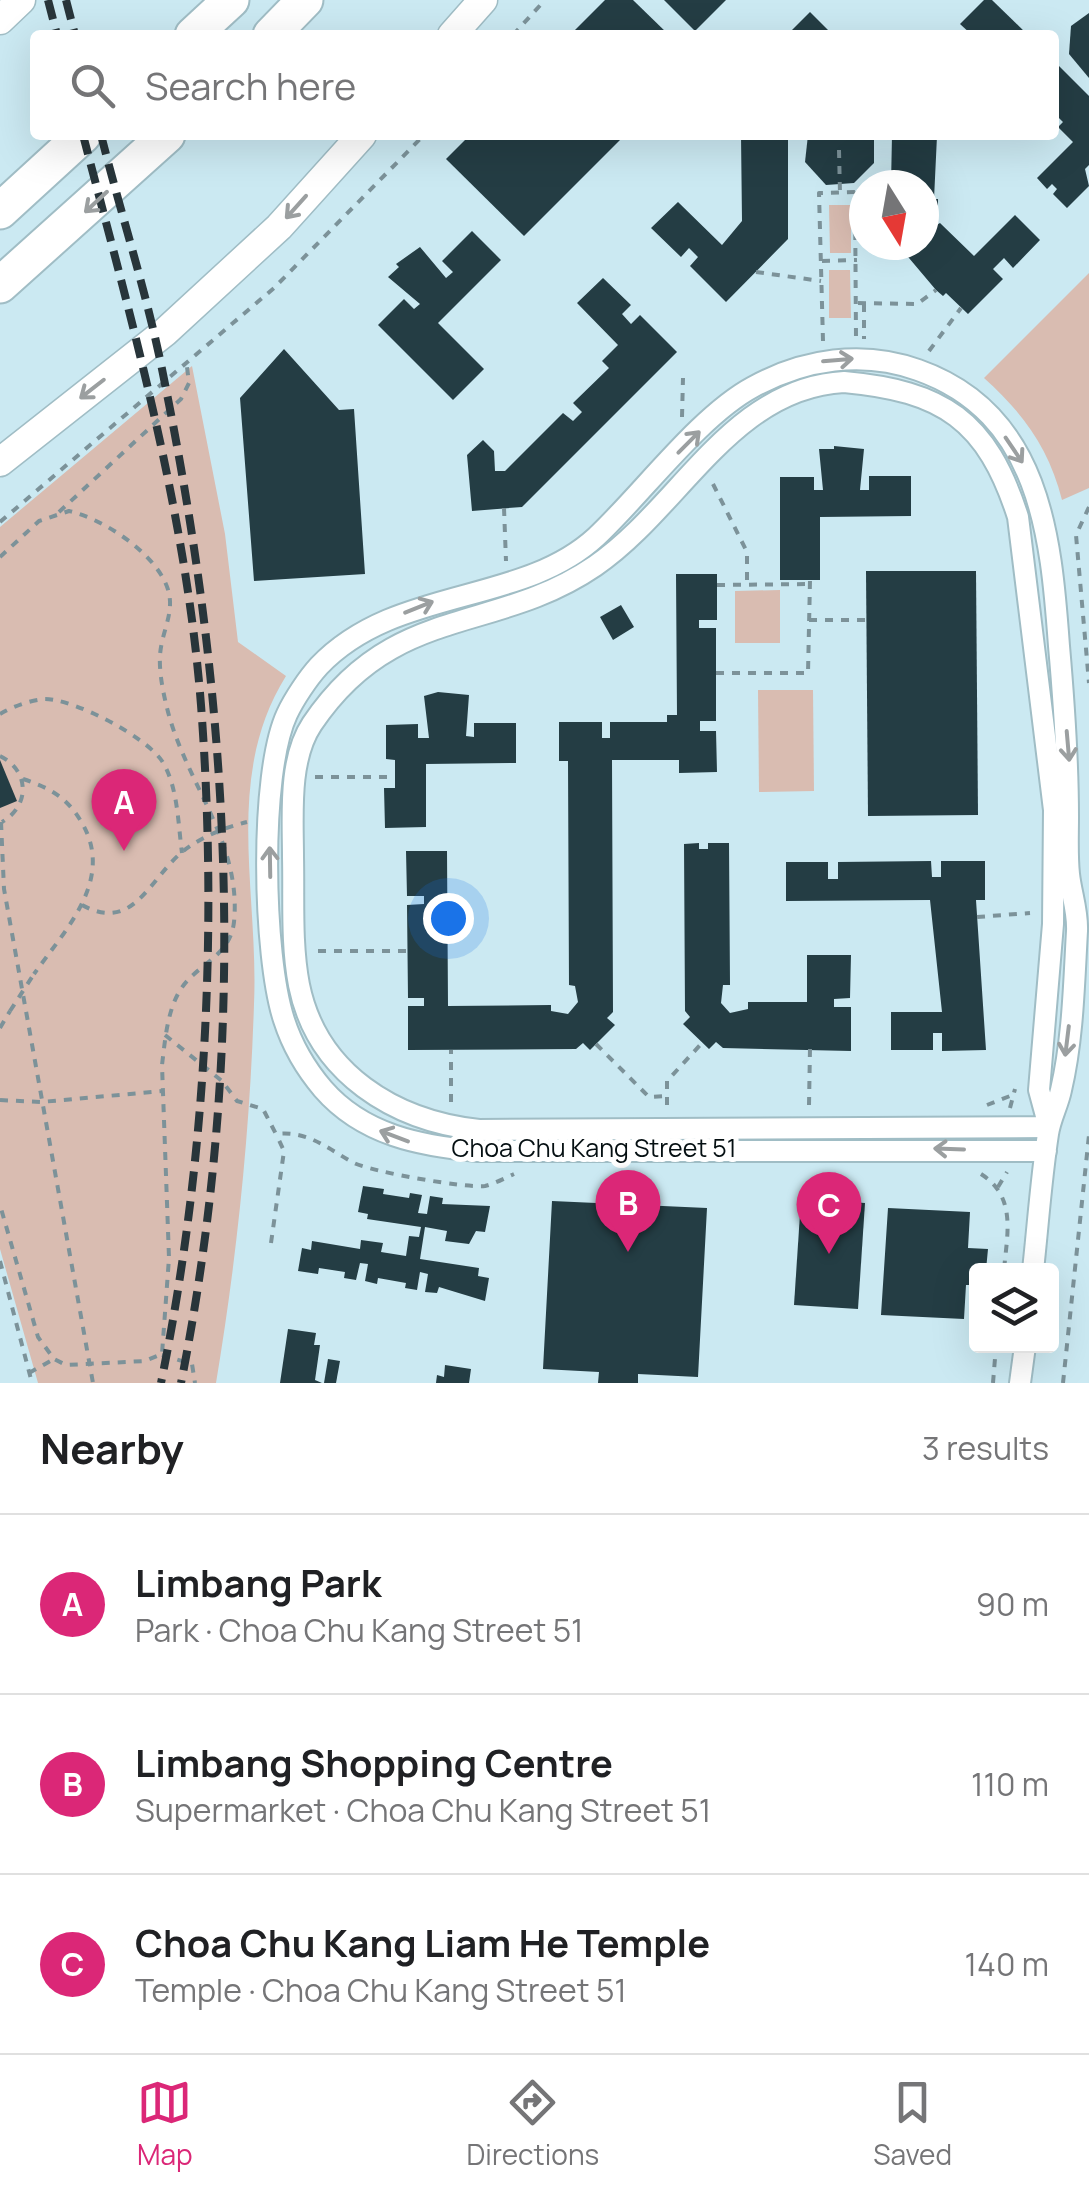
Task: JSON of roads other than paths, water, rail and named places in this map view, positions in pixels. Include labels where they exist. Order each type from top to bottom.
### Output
[{"type":"highway","points":[[198,30],[231,0]]},
{"type":"highway","points":[[277,30],[304,0]]},
{"type":"highway","points":[[0,211],[78,140]]},
{"type":"highway","points":[[0,286],[161,140]]},
{"type":"main road","points":[[0,20],[21,0]]},
{"type":"main road","points":[[456,30],[483,0]]},
{"type":"main road","points":[[0,462],[165,332],[279,226],[357,140]]},
{"type":"street","name":"Choa Chu Kang Street 51","points":[[1034,1263],[1049,1128],[1062,1090],[1078,921],[1069,873],[1071,772],[1051,540],[1029,471],[974,400],[948,381],[910,366],[857,359],[799,366],[746,390],[592,540],[562,562],[425,604],[364,631],[318,667],[287,714],[273,765],[270,820],[271,952],[276,991],[298,1054],[342,1108],[373,1128],[405,1141],[478,1151],[1046,1151]]},
{"type":"street","name":"Choa Chu Kang Street 51","points":[[844,382],[893,387],[935,400],[982,442],[1006,482],[1024,545],[1046,774],[1054,810],[1053,924],[1039,1090],[1049,1128],[479,1130],[437,1123],[384,1103],[341,1069],[308,1014],[300,988],[294,952],[293,818],[296,770],[309,728],[342,685],[378,654],[436,626],[573,581],[607,558],[732,433],[784,396],[808,387],[844,382]]},
{"type":"street","points":[[1020,1383],[1024,1353]]},
{"type":"railway","points":[[48,0],[56,30]]},
{"type":"railway","points":[[66,0],[74,30]]},
{"type":"railway","points":[[84,140],[170,489],[194,633],[201,705],[208,874],[204,1046],[189,1216],[161,1383]]},
{"type":"railway","points":[[102,140],[165,384],[206,634],[218,758],[224,883],[216,1132],[202,1257],[181,1383]]},
{"type":"place","name":"Limbang Park","points":[[124,851]]},
{"type":"place","name":"Limbang Shopping Centre","points":[[628,1252]]},
{"type":"place","name":"Choa Chu Kang Liam He Temple","points":[[829,1254]]}]
